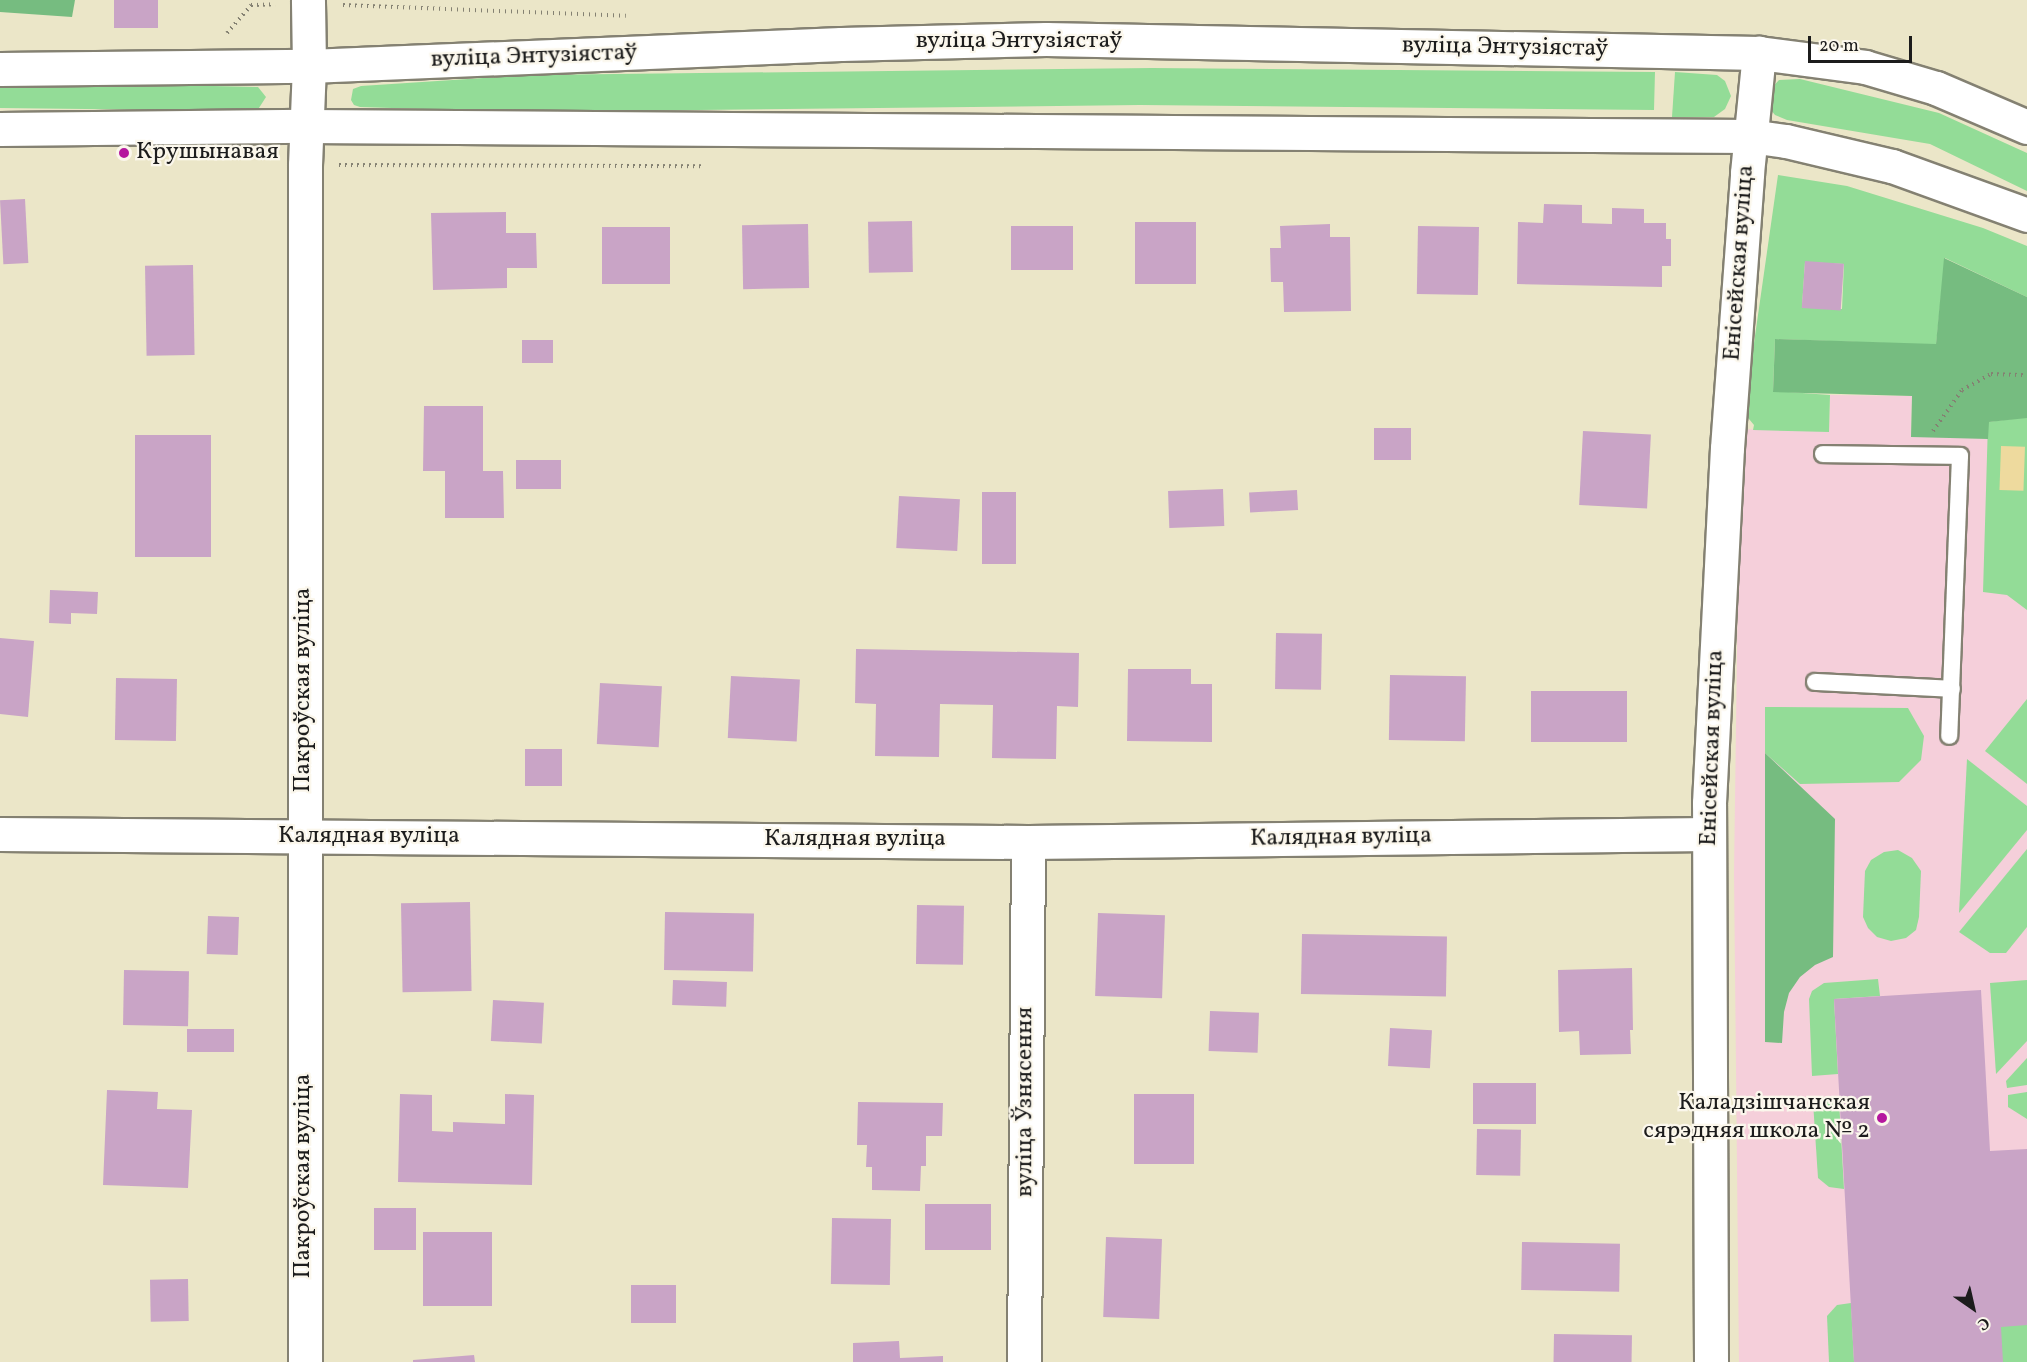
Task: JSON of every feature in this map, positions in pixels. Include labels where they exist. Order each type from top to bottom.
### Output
[{"type":"street","name":"Пакроўская вуліца","points":[[305,1362],[305,165],[309,66],[308,0]]},
{"type":"street","name":"вуліца Энтузіястаў","points":[[0,69],[309,66],[841,44],[1046,39],[1759,53],[1865,67],[1936,88],[2027,127]]},
{"type":"street","name":"Енісейская вуліца","points":[[1711,1362],[1709,834],[1727,448],[1750,136],[1759,53]]},
{"type":"street","points":[[0,129],[306,126],[1750,136],[1786,141],[1892,166],[2027,215]]},
{"type":"street","name":"Калядная вуліца","points":[[0,834],[1028,842],[1709,834]]},
{"type":"street","name":"вуліца Ўзнясення","points":[[1024,1362],[1028,842]]},
{"type":"lane","points":[[1823,454],[1960,456],[1949,736]]},
{"type":"lane","points":[[1815,682],[1952,689]]},
{"type":"path","points":[[305,165],[713,166]]},
{"type":"path","points":[[1929,437],[1962,390],[1991,374],[2027,375]]},
{"type":"shaded area","name":"Каладзішчанская сярэдняя школа № 2","points":[[1830,395],[1912,396],[1911,436],[2027,417],[2027,1362],[1739,1362],[1734,874],[1740,429],[1829,431]]},
{"type":"green space","points":[[0,0],[75,0],[72,17],[0,12]]},
{"type":"green space","points":[[1152,68],[1655,72],[1654,110],[1140,105],[519,112],[360,107],[354,105],[351,100],[353,89],[361,86],[531,75]]},
{"type":"green space","points":[[1675,72],[1717,75],[1725,81],[1731,96],[1725,109],[1714,117],[1672,117]]},
{"type":"green space","points":[[1800,79],[1939,113],[2027,153],[2027,191],[1930,144],[1787,120],[1775,115],[1767,105],[1767,93],[1779,80]]},
{"type":"green space","points":[[0,81],[258,87],[266,97],[257,111],[0,108]]},
{"type":"green space","points":[[1778,175],[1847,186],[1983,228],[2027,246],[2027,297],[1945,258],[1936,345],[1775,339],[1773,391],[1830,395],[1829,432],[1753,430],[1754,425],[1744,413]],"holes":[[[1805,262],[1844,264],[1842,309],[1802,307]]]},
{"type":"green space","points":[[1944,258],[2027,297],[2027,418],[1989,422],[1988,439],[1911,437],[1912,396],[1773,392],[1775,339],[1936,344]]},
{"type":"green space","points":[[2027,417],[2027,610],[2007,595],[1983,592],[1988,422]]},
{"type":"green space","points":[[2027,699],[2027,784],[1985,751]]},
{"type":"green space","points":[[1765,707],[1908,708],[1924,736],[1921,760],[1899,782],[1800,784],[1765,753]]},
{"type":"green space","points":[[1765,753],[1835,819],[1833,957],[1815,965],[1800,977],[1789,993],[1784,1012],[1782,1043],[1765,1042]]},
{"type":"green space","points":[[1967,759],[2027,806],[2027,830],[1959,913]]},
{"type":"green space","points":[[2027,849],[2027,927],[2006,953],[1990,953],[1959,932]]},
{"type":"green space","points":[[1898,850],[1912,858],[1921,871],[1919,917],[1916,930],[1906,938],[1891,941],[1877,937],[1868,928],[1863,917],[1865,871],[1871,860],[1884,852]]},
{"type":"green space","points":[[1878,979],[1880,996],[1834,999],[1838,1074],[1812,1076],[1809,999],[1812,991],[1824,983]]},
{"type":"green space","points":[[2027,980],[2027,1041],[1996,1074],[1990,983]]},
{"type":"green space","points":[[2027,1058],[2027,1085],[2007,1088],[2006,1081]]},
{"type":"green space","points":[[2027,1092],[2027,1119],[2008,1107],[2008,1095]]},
{"type":"green space","points":[[1839,1101],[1844,1189],[1829,1187],[1818,1178],[1813,1102]]},
{"type":"green space","points":[[1851,1303],[1854,1362],[1829,1362],[1827,1316],[1837,1305]]},
{"type":"green space","points":[[2001,1325],[2027,1325],[2027,1362],[2001,1362]]},
{"type":"sand","points":[[2001,446],[2025,447],[2023,491],[1999,490]]},
{"type":"building","points":[[114,0],[158,0],[158,28],[114,28]]},
{"type":"building","points":[[25,199],[28,263],[3,264],[0,200]]},
{"type":"building","points":[[1544,204],[1582,205],[1582,223],[1612,224],[1612,208],[1644,209],[1644,223],[1666,223],[1666,239],[1671,239],[1671,266],[1662,266],[1662,287],[1517,284],[1518,222],[1543,223]]},
{"type":"building","points":[[506,212],[506,233],[536,233],[537,268],[507,268],[507,288],[433,290],[431,213]]},
{"type":"building","points":[[912,221],[913,272],[869,273],[868,222]]},
{"type":"building","points":[[1135,222],[1196,222],[1196,284],[1135,284]]},
{"type":"building","points":[[808,224],[809,288],[743,289],[742,225]]},
{"type":"building","points":[[1330,224],[1330,237],[1350,237],[1351,311],[1284,312],[1283,282],[1271,282],[1270,248],[1281,248],[1280,226]]},
{"type":"building","points":[[1011,226],[1073,226],[1073,270],[1011,270]]},
{"type":"building","points":[[1418,226],[1479,227],[1478,295],[1417,294]]},
{"type":"building","points":[[602,227],[670,227],[670,284],[602,284]]},
{"type":"building","points":[[1805,261],[1844,264],[1841,311],[1802,308]]},
{"type":"building","points":[[193,265],[195,355],[147,356],[145,266]]},
{"type":"building","points":[[522,340],[553,340],[553,363],[522,363]]},
{"type":"building","points":[[424,406],[483,406],[483,471],[503,471],[504,518],[445,518],[445,471],[423,471]]},
{"type":"building","points":[[1374,428],[1411,428],[1411,460],[1374,460]]},
{"type":"building","points":[[1583,431],[1651,435],[1647,508],[1579,505]]},
{"type":"building","points":[[135,435],[211,435],[211,557],[135,557]]},
{"type":"building","points":[[516,460],[561,460],[561,489],[516,489]]},
{"type":"building","points":[[1223,489],[1224,526],[1169,528],[1168,491]]},
{"type":"building","points":[[1297,490],[1298,510],[1250,512],[1249,493]]},
{"type":"building","points":[[982,492],[1016,492],[1016,564],[982,564]]},
{"type":"building","points":[[899,496],[960,499],[957,551],[896,548]]},
{"type":"building","points":[[50,590],[98,592],[97,614],[71,613],[71,624],[49,623]]},
{"type":"building","points":[[1276,633],[1322,634],[1321,690],[1275,689]]},
{"type":"building","points":[[0,638],[34,641],[28,717],[0,714]]},
{"type":"building","points":[[856,649],[1079,653],[1078,707],[1057,706],[1056,759],[992,758],[993,705],[940,704],[939,757],[875,756],[876,704],[855,703]]},
{"type":"building","points":[[1128,669],[1191,669],[1191,684],[1212,684],[1212,742],[1127,741]]},
{"type":"building","points":[[1390,675],[1466,676],[1465,741],[1389,740]]},
{"type":"building","points":[[731,676],[800,680],[797,742],[728,738]]},
{"type":"building","points":[[116,678],[177,679],[176,741],[115,740]]},
{"type":"building","points":[[600,683],[662,686],[659,747],[597,744]]},
{"type":"building","points":[[1531,691],[1627,691],[1627,742],[1531,742]]},
{"type":"building","points":[[525,749],[562,749],[562,786],[525,786]]},
{"type":"building","points":[[470,902],[472,991],[403,992],[401,903]]},
{"type":"building","points":[[917,905],[964,906],[963,965],[916,964]]},
{"type":"building","points":[[665,912],[754,914],[753,972],[664,970]]},
{"type":"building","points":[[1098,913],[1165,915],[1162,998],[1095,996]]},
{"type":"building","points":[[208,916],[239,917],[238,955],[207,954]]},
{"type":"building","points":[[1302,934],[1447,937],[1446,997],[1301,994]]},
{"type":"building","points":[[1632,968],[1631,1054],[1580,1055],[1579,1031],[1559,1032],[1558,970]]},
{"type":"building","points":[[124,970],[189,971],[188,1026],[123,1025]]},
{"type":"building","points":[[673,980],[727,982],[726,1007],[672,1005]]},
{"type":"building","points":[[1981,990],[1990,1151],[2027,1149],[2027,1325],[2001,1327],[2003,1362],[1854,1362],[1834,999]]},
{"type":"building","points":[[493,1000],[544,1003],[542,1044],[491,1041]]},
{"type":"building","points":[[1210,1011],[1259,1013],[1258,1053],[1209,1051]]},
{"type":"building","points":[[1390,1028],[1432,1030],[1430,1068],[1388,1066]]},
{"type":"building","points":[[187,1029],[234,1029],[234,1052],[187,1052]]},
{"type":"building","points":[[1473,1083],[1536,1083],[1536,1124],[1473,1124]]},
{"type":"building","points":[[107,1090],[158,1092],[157,1109],[192,1110],[188,1188],[103,1185]]},
{"type":"building","points":[[400,1094],[432,1095],[432,1131],[453,1132],[453,1122],[505,1124],[505,1094],[534,1095],[532,1185],[398,1182]]},
{"type":"building","points":[[1134,1094],[1194,1094],[1194,1164],[1134,1164]]},
{"type":"building","points":[[858,1102],[943,1103],[942,1136],[926,1136],[926,1166],[921,1166],[920,1191],[872,1190],[872,1167],[866,1167],[867,1145],[857,1145]]},
{"type":"building","points":[[1477,1129],[1521,1130],[1520,1176],[1476,1175]]},
{"type":"building","points":[[925,1204],[991,1204],[991,1250],[925,1250]]},
{"type":"building","points":[[374,1208],[416,1208],[416,1250],[374,1250]]},
{"type":"building","points":[[832,1218],[891,1219],[890,1285],[831,1284]]},
{"type":"building","points":[[423,1232],[492,1232],[492,1306],[423,1306]]},
{"type":"building","points":[[1106,1237],[1162,1239],[1159,1319],[1103,1317]]},
{"type":"building","points":[[1522,1242],[1620,1244],[1619,1292],[1521,1290]]},
{"type":"building","points":[[188,1279],[189,1321],[151,1322],[150,1280]]},
{"type":"building","points":[[631,1285],[676,1285],[676,1323],[631,1323]]},
{"type":"building","points":[[1554,1334],[1632,1335],[1632,1362],[1554,1362]]},
{"type":"building","points":[[899,1341],[900,1358],[943,1356],[943,1362],[853,1362],[853,1343]]},
{"type":"building","points":[[474,1355],[475,1362],[413,1362],[413,1360]]},
{"type":"place","name":"Крушынавая","points":[[124,153]]},
{"type":"place","name":"Каладзішчанская сярэдняя школа № 2","points":[[1882,1118]]}]
